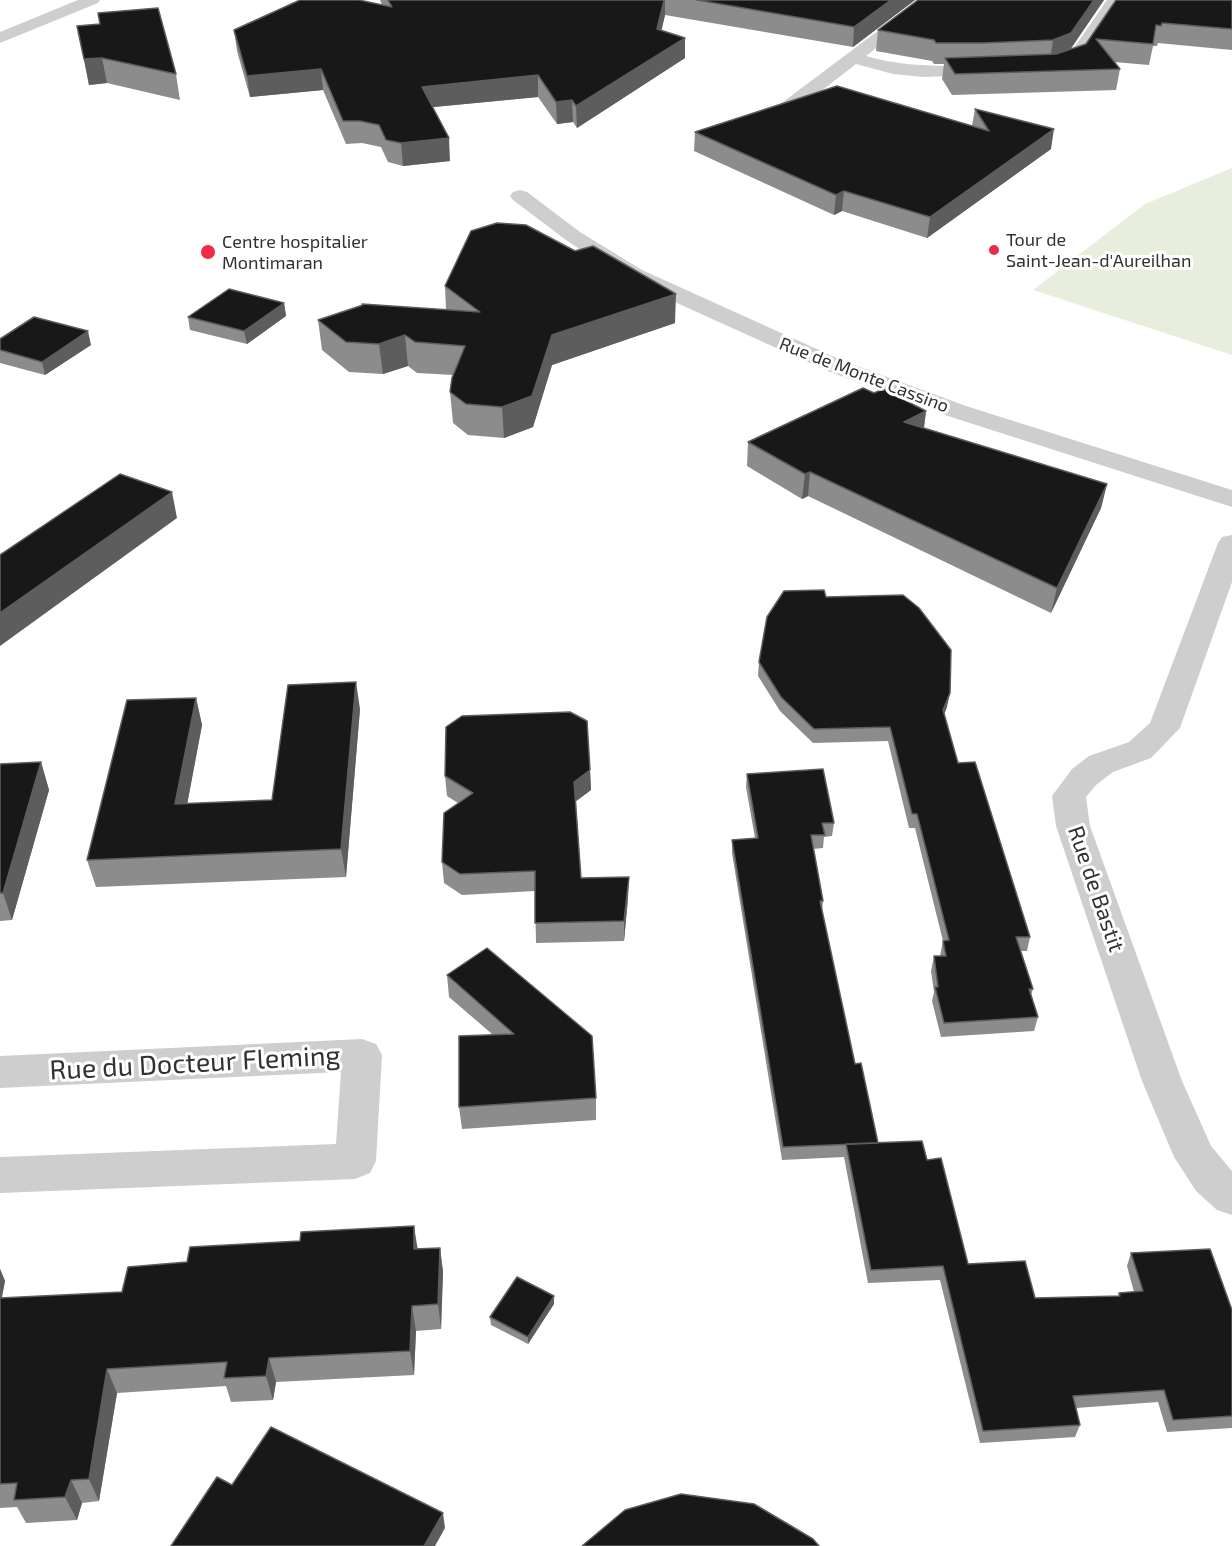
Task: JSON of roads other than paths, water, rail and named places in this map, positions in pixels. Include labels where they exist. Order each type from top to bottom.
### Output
[{"type":"street","points":[[0,27],[67,0]]},
{"type":"street","points":[[0,38],[92,0]]},
{"type":"street","points":[[782,112],[929,0]]},
{"type":"street","points":[[1029,69],[1052,69],[1075,59],[1115,0]]},
{"type":"street","points":[[854,58],[893,69],[924,72],[1005,70]]},
{"type":"street","name":"Rue de Monte Cassino","points":[[520,196],[573,236],[634,275],[833,365],[957,411],[1232,499]]},
{"type":"street","name":"Rue de Bastit","points":[[1232,543],[1164,728],[1140,750],[1101,764],[1084,777],[1069,795],[1073,826],[1162,1081],[1195,1157],[1211,1178],[1232,1197]]},
{"type":"street","name":"Rue du Docteur Fleming","points":[[0,1072],[362,1055],[355,1161],[0,1175]]},
{"type":"place","name":"Tour de Saint-Jean-d'Aureilhan","points":[[994,250]]},
{"type":"place","name":"Centre hospitalier Montimaran","points":[[208,252]]}]
